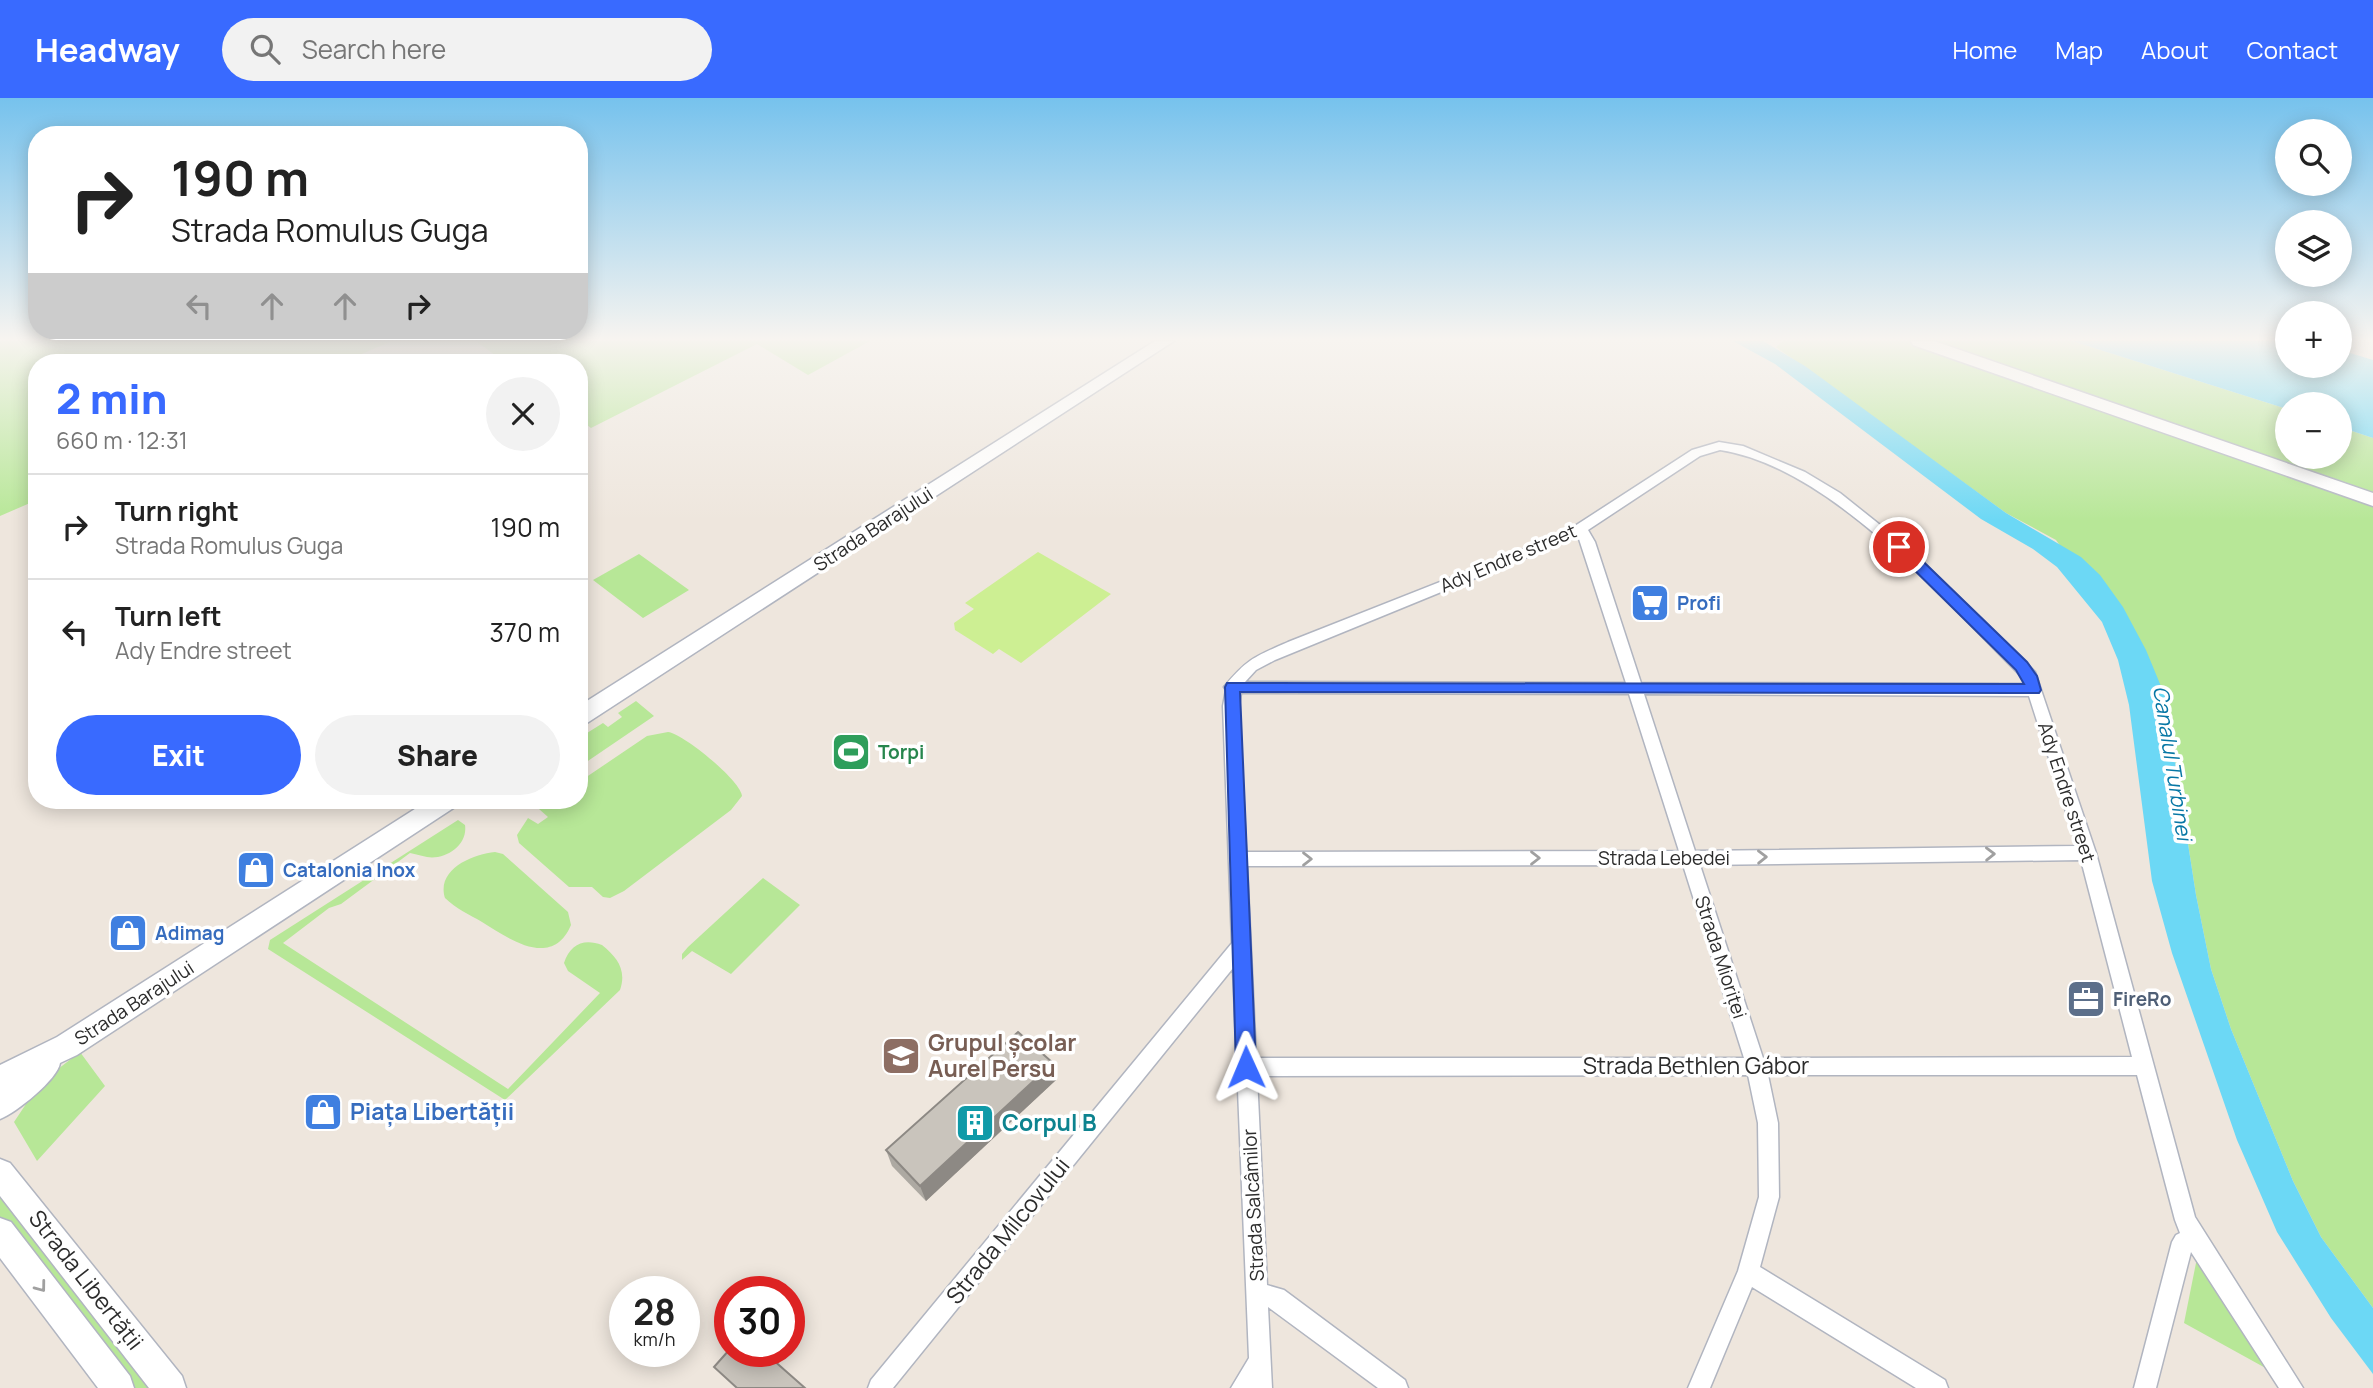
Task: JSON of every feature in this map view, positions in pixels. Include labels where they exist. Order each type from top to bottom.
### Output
[{"type":"main road","name":"Strada Barajului","points":[[588,711],[1072,401]]},
{"type":"main road","points":[[2091,401],[2373,500]]},
{"type":"main road","name":"Strada Barajului","points":[[0,1106],[12,1083],[433,809]]},
{"type":"main road","points":[[0,1127],[12,1083]]},
{"type":"main road","name":"Strada Libertății","points":[[0,1152],[6,1181],[170,1388]]},
{"type":"main road","name":"Strada Libertății","points":[[0,1233],[118,1388]]},
{"type":"street","name":"Ady Endre street","points":[[1232,687],[1237,678],[1259,661],[1495,563],[1555,542],[1703,449],[1726,446],[1745,451],[1818,485],[1878,530],[2030,676],[2088,853],[2178,1201],[2194,1238],[2292,1388]]},
{"type":"street","name":"Strada Mioriței","points":[[1580,528],[1588,542],[1756,1066],[1768,1124],[1769,1197],[1748,1272],[1699,1388]]},
{"type":"street","points":[[1232,687],[2034,690]]},
{"type":"street","name":"Strada Salcâmilor","points":[[1232,687],[1261,1388]]},
{"type":"street","name":"Strada Lebedei","points":[[1239,859],[1689,858],[2088,853]]},
{"type":"street","name":"Strada Milcovului","points":[[879,1388],[1243,943]]},
{"type":"street","name":"Strada Bethlen Gábor","points":[[1246,1067],[2145,1066]]},
{"type":"street","points":[[2145,1388],[2183,1241],[2194,1238]]},
{"type":"street","points":[[1748,1272],[1937,1388]]},
{"type":"street","points":[[1258,1294],[1276,1298],[1397,1388]]},
{"type":"street","points":[[1242,1388],[1260,1360]]},
{"type":"green space","points":[[0,401],[28,401],[28,504],[0,516]]},
{"type":"green space","points":[[588,401],[644,401],[591,428],[588,426]]},
{"type":"green space","points":[[1851,401],[2262,401],[2275,405],[2275,469],[2352,469],[2352,431],[2373,438],[2373,1308],[2321,1237],[2293,1181],[2231,1029],[2211,969],[2196,895],[2165,696],[2056,540],[2006,513]]},
{"type":"green space","points":[[1038,552],[1111,594],[1021,663],[999,649],[993,654],[955,630],[954,623],[974,609],[965,603]]},
{"type":"green space","points":[[639,554],[689,590],[643,618],[593,580]]},
{"type":"green space","points":[[636,701],[654,716],[588,761],[588,732],[603,723],[608,727],[622,717],[618,713]]},
{"type":"green space","points":[[668,732],[686,741],[711,759],[732,780],[742,796],[731,810],[624,891],[610,898],[603,897],[592,887],[569,887],[519,843],[517,835],[528,818],[538,824],[548,817],[539,809],[588,809],[588,776],[647,736]]},
{"type":"green space","points":[[458,820],[465,825],[465,832],[454,850],[434,857],[410,853],[283,943],[508,1089],[600,993],[568,971],[564,963],[570,951],[578,944],[589,942],[602,945],[619,964],[622,976],[620,990],[505,1100],[268,949],[270,940]]},
{"type":"green space","points":[[495,852],[503,854],[568,912],[571,925],[563,938],[553,946],[541,948],[517,942],[445,898],[446,879],[458,865],[476,856]]},
{"type":"green space","points":[[763,878],[800,905],[731,974],[692,951],[682,960],[682,954],[688,947]]},
{"type":"green space","points":[[80,1052],[105,1086],[37,1161],[14,1122],[40,1083]]},
{"type":"green space","points":[[0,1173],[170,1388],[118,1388],[0,1233]]},
{"type":"green space","points":[[2197,1258],[2280,1376],[2184,1323]]},
{"type":"water","name":"Canalul Turbinei","points":[[1824,401],[1853,401],[2006,513],[2081,557],[2100,575],[2123,607],[2146,650],[2165,696],[2196,895],[2211,969],[2231,1029],[2293,1181],[2321,1237],[2373,1308],[2373,1374],[2331,1318],[2277,1232],[2237,1140],[2172,953],[2152,881],[2129,705],[2118,660],[2102,622],[2057,567],[2033,549],[1981,519]]},
{"type":"water","points":[[2352,401],[2373,401],[2373,438],[2352,431]]},
{"type":"building","name":"Corpul B","points":[[1018,1032],[1053,1063],[920,1186],[886,1150]]},
{"type":"building","points":[[714,1367],[781,1367],[805,1388],[737,1388]]},
{"type":"place","name":"Profi","points":[[1650,603]]},
{"type":"place","name":"Torpi","points":[[851,752]]},
{"type":"place","name":"Catalonia Inox","points":[[256,870]]},
{"type":"place","name":"Adimag","points":[[128,933]]},
{"type":"place","name":"FireRo","points":[[2086,999]]},
{"type":"place","name":"Grupul școlar Aurel Persu","points":[[901,1056]]},
{"type":"place","name":"Piața Libertății","points":[[323,1112]]},
{"type":"place","name":"Corpul B","points":[[975,1123]]},
{"type":"route","points":[[1246,1067],[1232,687],[2034,690],[2030,676],[2022,666],[1899,547]]}]
